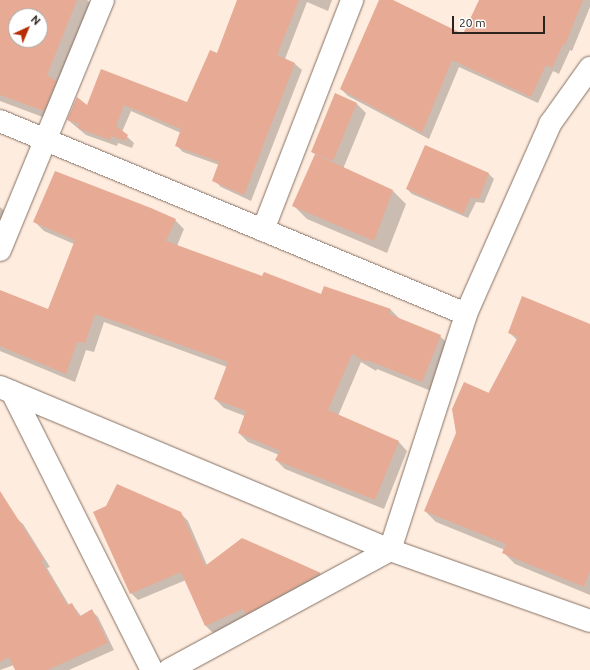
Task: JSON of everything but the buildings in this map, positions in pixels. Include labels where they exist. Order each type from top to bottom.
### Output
[{"type":"street","points":[[0,250],[103,0]]},
{"type":"street","points":[[263,230],[352,0]]},
{"type":"street","points":[[168,670],[390,550],[466,314],[550,124],[590,68]]},
{"type":"street","points":[[0,121],[466,314]]},
{"type":"street","points":[[6,389],[390,550],[590,620]]},
{"type":"street","points":[[6,389],[152,670]]}]
